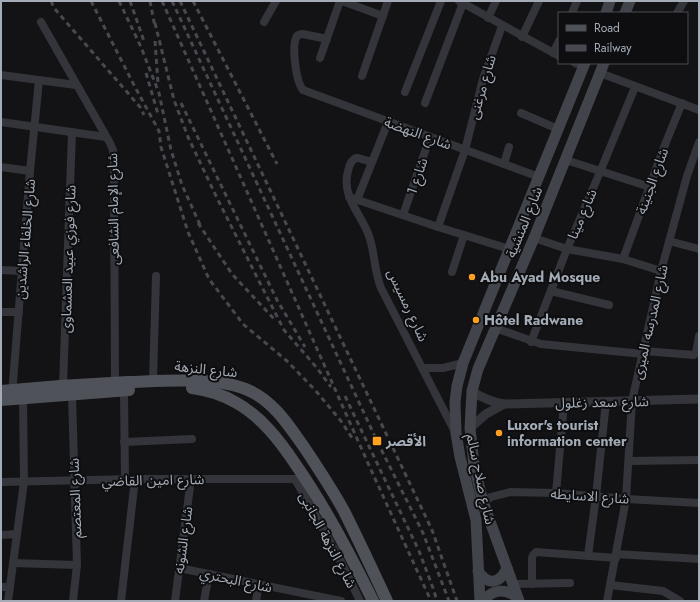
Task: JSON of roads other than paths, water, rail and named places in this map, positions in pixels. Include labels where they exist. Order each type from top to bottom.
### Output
[{"type":"main road","points":[[606,12],[610,1]]},
{"type":"main road","points":[[625,12],[630,1]]},
{"type":"main road","name":"شارع المنشية","points":[[463,363],[558,129],[581,64]]},
{"type":"main road","name":"شارع المنشية","points":[[472,391],[478,369],[534,238],[602,68]]},
{"type":"main road","name":"شارع صلاح سالم","points":[[463,363],[457,386],[455,402],[456,433],[460,457],[476,520],[480,601]]},
{"type":"main road","name":"شارع النزهة","points":[[118,388],[154,381],[189,381],[224,390],[261,421],[278,439],[301,479],[341,538],[373,601]]},
{"type":"main road","name":"شارع النزهة","points":[[10,395],[68,390],[118,388],[188,388],[224,390],[239,386],[251,391],[272,406],[290,427],[331,489],[354,530],[387,601]]},
{"type":"main road","points":[[472,391],[470,428],[474,465],[483,502],[518,599]]},
{"type":"main road","points":[[261,421],[272,406]]},
{"type":"main road","points":[[478,571],[487,580],[493,581],[500,579],[507,568]]},
{"type":"main road","points":[[483,601],[496,591],[512,593],[518,599]]},
{"type":"street","points":[[264,22],[276,1]]},
{"type":"street","points":[[320,58],[341,1],[383,16]]},
{"type":"street","points":[[362,76],[388,1]]},
{"type":"street","points":[[405,92],[441,1]]},
{"type":"street","points":[[488,18],[496,1]]},
{"type":"street","points":[[522,36],[539,1]]},
{"type":"street","points":[[572,12],[577,1]]},
{"type":"street","points":[[678,12],[684,1]]},
{"type":"street","points":[[425,103],[461,2],[502,26],[556,54]]},
{"type":"street","name":"شارع الإمام الشافعى","points":[[41,22],[113,150],[118,388],[124,442],[125,480]]},
{"type":"street","name":"شارع مرغنى","points":[[438,227],[465,150],[483,79],[502,26]]},
{"type":"street","name":"شارع النهضة","points":[[327,39],[303,34],[300,34],[296,38],[295,57],[300,86],[305,92],[539,177]]},
{"type":"street","points":[[602,68],[635,87],[699,110]]},
{"type":"street","points":[[1,75],[76,85]]},
{"type":"street","name":"شارع الخلفاء الراشدين","points":[[8,601],[5,587],[13,563],[24,482],[10,395],[19,312],[39,80]]},
{"type":"street","name":"شارع مينا","points":[[531,342],[567,249],[635,87]]},
{"type":"street","name":"شارع الجنينة","points":[[623,259],[663,149],[682,103]]},
{"type":"street","points":[[521,113],[558,129]]},
{"type":"street","points":[[1,122],[106,137]]},
{"type":"street","points":[[357,200],[388,122]]},
{"type":"street","name":"شارع فوزي عبيد العشماوى","points":[[68,390],[72,132]]},
{"type":"street","name":"شارع 1","points":[[403,216],[430,137]]},
{"type":"street","name":"شارع المدرسه الميرى","points":[[608,601],[626,499],[632,401],[661,271],[687,176],[699,142]]},
{"type":"street","points":[[504,164],[509,147]]},
{"type":"street","name":"شارع رمسيس","points":[[372,162],[356,158],[352,161],[346,178],[349,197],[369,236],[379,283],[456,433]]},
{"type":"street","points":[[566,160],[650,187]]},
{"type":"street","points":[[1,167],[30,171]]},
{"type":"street","points":[[349,197],[403,216],[510,249]]},
{"type":"street","points":[[452,272],[464,235]]},
{"type":"street","points":[[534,238],[567,249],[623,259],[661,271]]},
{"type":"street","points":[[669,241],[699,249]]},
{"type":"street","points":[[1,270],[22,271]]},
{"type":"street","points":[[154,381],[156,276]]},
{"type":"street","points":[[551,291],[609,305]]},
{"type":"street","points":[[1,312],[19,312]]},
{"type":"street","points":[[495,328],[531,342],[551,346],[643,353],[694,355],[696,353],[699,336]]},
{"type":"street","points":[[422,368],[443,368],[463,363]]},
{"type":"street","name":"شارع المعتصم","points":[[68,390],[75,481],[77,564],[73,601]]},
{"type":"street","name":"شارع سعد زغلول","points":[[472,391],[480,397],[492,402],[504,404],[699,400]]},
{"type":"street","points":[[588,556],[606,402]]},
{"type":"street","points":[[556,493],[564,403]]},
{"type":"street","name":"شارع سعد زغلول","points":[[470,428],[486,414],[504,404]]},
{"type":"street","points":[[124,442],[192,439]]},
{"type":"street","points":[[628,461],[699,460]]},
{"type":"street","points":[[121,601],[135,479]]},
{"type":"street","name":"شارع امين القاضي","points":[[1,482],[135,479],[301,479]]},
{"type":"street","name":"شارع الشونه","points":[[175,601],[191,479]]},
{"type":"street","name":"شارع النزهة الجانبى","points":[[301,479],[360,601]]},
{"type":"street","name":"شارع الاسايطه","points":[[483,502],[491,497],[510,492],[556,493],[699,503]]},
{"type":"street","points":[[1,534],[17,534]]},
{"type":"street","points":[[532,584],[532,558],[536,552],[588,556],[699,559]]},
{"type":"street","points":[[13,563],[77,564]]},
{"type":"street","name":"شارع البحتري","points":[[179,568],[259,584],[315,599],[341,601]]},
{"type":"street","points":[[204,601],[209,574]]},
{"type":"street","points":[[513,584],[570,583]]},
{"type":"street","points":[[256,601],[259,584]]},
{"type":"street","points":[[610,584],[663,591],[680,601]]},
{"type":"railway","points":[[51,1],[54,8],[140,107],[144,115]]},
{"type":"railway","points":[[91,1],[159,131],[161,147],[188,232],[209,279],[243,324],[287,361],[315,390],[341,421],[354,441]]},
{"type":"railway","points":[[119,1],[141,47],[159,93],[171,150],[182,185],[201,227]]},
{"type":"railway","points":[[130,1],[144,41]]},
{"type":"railway","points":[[150,1],[155,27]]},
{"type":"railway","points":[[162,1],[431,601]]},
{"type":"railway","points":[[172,1],[377,441],[423,533],[449,601]]},
{"type":"railway","points":[[180,1],[432,530],[457,601]]},
{"type":"railway","points":[[193,1],[277,164]]},
{"type":"railway","points":[[155,23],[174,100],[188,137],[217,198],[284,330],[317,368],[331,387]]},
{"type":"railway","points":[[155,41],[158,83]]},
{"type":"railway","points":[[146,73],[158,114]]},
{"type":"railway","points":[[181,103],[277,300],[305,347]]},
{"type":"railway","points":[[198,223],[232,274],[275,320]]},
{"type":"railway","points":[[345,396],[419,551],[437,601]]},
{"type":"place","name":"Abu Ayad Mosque","points":[[472,277]]},
{"type":"place","name":"Hôtel Radwane","points":[[476,320]]},
{"type":"place","name":"Luxor's tourist information center","points":[[499,433]]},
{"type":"place","name":"الأقصر","points":[[377,441]]}]
